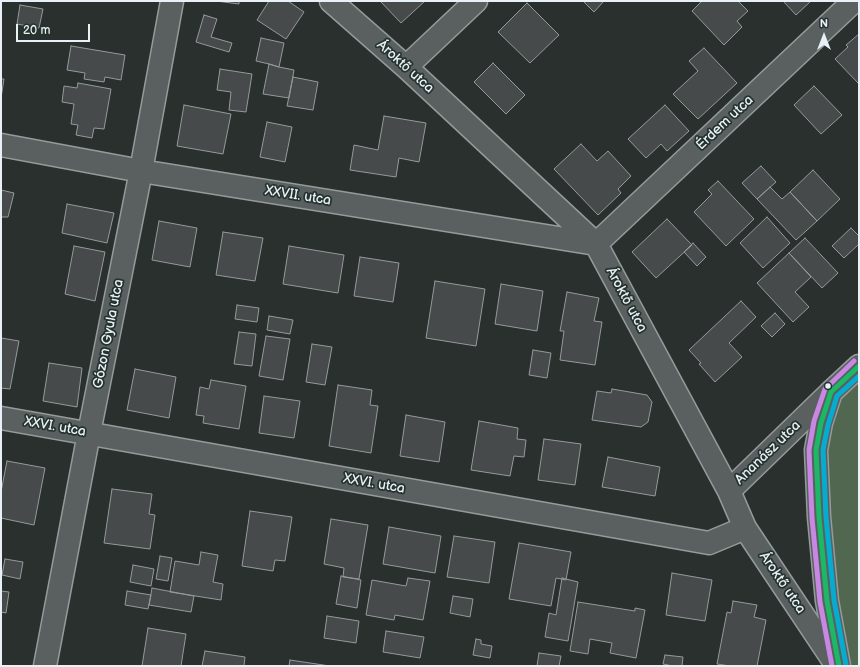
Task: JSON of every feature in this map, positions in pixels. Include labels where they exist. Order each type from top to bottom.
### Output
[{"type":"street","name":"Gózon Gyula utca","points":[[45,666],[141,171],[172,1]]},
{"type":"street","name":"Ároktő utca","points":[[331,1],[406,67],[596,244],[729,491],[745,528],[838,666]]},
{"type":"street","points":[[406,67],[476,1]]},
{"type":"street","name":"Érdem utca","points":[[596,244],[854,1]]},
{"type":"street","name":"XXVII. utca","points":[[1,145],[141,171],[596,244]]},
{"type":"street","name":"Ananász utca","points":[[729,491],[859,366]]},
{"type":"street","points":[[832,392],[821,423],[816,450],[827,601],[838,666]]},
{"type":"street","name":"XXVI. utca","points":[[1,418],[709,543],[745,528]]},
{"type":"green space","points":[[859,366],[859,666],[839,666],[821,423]]},
{"type":"building","points":[[216,1],[239,1],[239,4]]},
{"type":"building","points":[[269,1],[288,1],[304,12],[286,39],[257,20]]},
{"type":"building","points":[[380,1],[425,1],[401,23]]},
{"type":"building","points":[[583,1],[604,1],[594,12]]},
{"type":"building","points":[[702,1],[738,1],[748,11],[737,21],[742,27],[724,45],[692,11]]},
{"type":"building","points":[[783,1],[811,1],[796,15]]},
{"type":"building","points":[[527,3],[559,35],[530,63],[498,32]]},
{"type":"building","points":[[20,5],[43,9],[39,28],[17,24]]},
{"type":"building","points":[[204,15],[217,19],[211,37],[232,43],[229,52],[196,42]]},
{"type":"building","points":[[859,34],[858,83],[835,59],[848,47],[846,45]]},
{"type":"building","points":[[261,38],[284,43],[279,67],[256,61]]},
{"type":"building","points":[[71,46],[125,55],[121,80],[105,77],[104,82],[84,79],[85,73],[67,70]]},
{"type":"building","points":[[704,48],[737,83],[698,119],[673,94],[698,71],[689,61]]},
{"type":"building","points":[[493,63],[525,95],[506,114],[474,82]]},
{"type":"building","points":[[269,64],[294,70],[289,98],[263,94]]},
{"type":"building","points":[[220,69],[252,74],[246,112],[229,110],[231,92],[217,90]]},
{"type":"building","points":[[293,77],[318,82],[313,110],[287,106]]},
{"type":"building","points":[[1,79],[4,79],[1,98]]},
{"type":"building","points":[[78,83],[111,89],[104,129],[94,128],[92,138],[76,135],[78,125],[71,124],[74,104],[62,102],[64,86],[77,88]]},
{"type":"building","points":[[814,86],[842,115],[821,134],[794,105]]},
{"type":"building","points":[[184,105],[231,114],[223,154],[177,146]]},
{"type":"building","points":[[665,105],[689,131],[667,151],[661,144],[646,158],[628,139]]},
{"type":"building","points":[[384,116],[426,123],[419,162],[399,158],[396,177],[350,170],[354,145],[378,150]]},
{"type":"building","points":[[267,122],[292,127],[285,162],[260,157]]},
{"type":"building","points":[[581,144],[597,161],[608,151],[631,176],[618,189],[621,193],[598,215],[554,169]]},
{"type":"building","points":[[761,166],[776,182],[757,199],[742,183]]},
{"type":"building","points":[[813,170],[840,199],[817,221],[790,192]]},
{"type":"building","points":[[718,181],[754,219],[726,246],[694,212],[712,194],[708,190]]},
{"type":"building","points":[[770,187],[782,199],[790,192],[817,221],[796,240],[757,199]]},
{"type":"building","points":[[1,190],[14,193],[8,217],[1,217]]},
{"type":"building","points":[[67,204],[114,213],[107,243],[62,233]]},
{"type":"building","points":[[767,217],[790,243],[763,268],[740,243]]},
{"type":"building","points":[[667,219],[692,245],[656,278],[632,252]]},
{"type":"building","points":[[159,221],[197,228],[190,267],[152,260]]},
{"type":"building","points":[[851,228],[859,236],[859,244],[844,258],[832,246]]},
{"type":"building","points":[[223,232],[263,238],[255,281],[216,275]]},
{"type":"building","points":[[805,238],[838,273],[822,288],[789,253]]},
{"type":"building","points":[[693,243],[706,257],[697,266],[684,252]]},
{"type":"building","points":[[74,246],[105,252],[95,301],[65,294]]},
{"type":"building","points":[[289,246],[344,255],[338,293],[283,284]]},
{"type":"building","points":[[789,253],[811,277],[795,292],[809,307],[793,322],[757,283]]},
{"type":"building","points":[[360,257],[399,263],[393,302],[354,296]]},
{"type":"building","points":[[435,281],[485,289],[476,346],[426,338]]},
{"type":"building","points":[[501,284],[543,291],[537,331],[495,324]]},
{"type":"building","points":[[567,292],[599,298],[594,321],[602,322],[595,365],[560,360],[564,331],[560,331]]},
{"type":"building","points":[[741,301],[756,317],[729,343],[742,357],[715,382],[689,350]]},
{"type":"building","points":[[237,305],[259,308],[257,322],[235,319]]},
{"type":"building","points":[[775,313],[785,324],[772,337],[761,326]]},
{"type":"building","points":[[269,316],[293,320],[290,334],[267,330]]},
{"type":"building","points":[[239,332],[256,334],[252,366],[234,364]]},
{"type":"building","points":[[266,336],[290,339],[283,380],[259,376]]},
{"type":"building","points":[[1,338],[19,341],[10,389],[1,388]]},
{"type":"building","points":[[312,344],[332,347],[325,385],[306,382]]},
{"type":"building","points":[[533,350],[551,353],[547,378],[529,375]]},
{"type":"building","points":[[49,363],[82,368],[77,407],[43,401]]},
{"type":"building","points":[[135,369],[176,377],[169,418],[127,410]]},
{"type":"building","points":[[211,380],[246,386],[239,429],[203,423],[204,416],[196,415],[200,387],[209,389]]},
{"type":"building","points":[[338,385],[372,390],[370,405],[378,406],[371,453],[329,446]]},
{"type":"building","points":[[612,389],[647,395],[652,402],[648,422],[641,427],[592,420],[597,391],[611,393]]},
{"type":"building","points":[[264,396],[300,401],[294,438],[259,433]]},
{"type":"building","points":[[406,415],[445,422],[439,462],[400,456]]},
{"type":"building","points":[[479,421],[518,428],[517,439],[526,440],[524,457],[514,456],[510,476],[471,470]]},
{"type":"building","points":[[544,439],[581,444],[575,485],[538,480]]},
{"type":"building","points":[[608,457],[660,467],[655,496],[602,487]]},
{"type":"building","points":[[7,461],[45,468],[34,525],[1,518],[1,492]]},
{"type":"building","points":[[112,489],[152,494],[149,514],[155,515],[150,549],[104,543]]},
{"type":"building","points":[[250,511],[292,517],[285,561],[275,560],[273,571],[242,566]]},
{"type":"building","points":[[331,519],[368,525],[359,579],[343,577],[344,568],[324,564]]},
{"type":"building","points":[[389,527],[441,536],[435,573],[383,564]]},
{"type":"building","points":[[454,536],[495,542],[489,583],[447,577]]},
{"type":"building","points":[[519,543],[571,552],[566,580],[556,578],[551,606],[509,599]]},
{"type":"building","points":[[201,552],[218,555],[213,582],[223,584],[221,600],[170,592],[175,561],[199,565]]},
{"type":"building","points":[[160,556],[172,558],[168,581],[156,579]]},
{"type":"building","points":[[5,559],[23,562],[20,579],[2,575]]},
{"type":"building","points":[[133,565],[154,569],[151,586],[130,582]]},
{"type":"building","points":[[672,573],[712,580],[705,621],[666,615]]},
{"type":"building","points":[[341,576],[361,580],[357,608],[336,604]]},
{"type":"building","points":[[408,578],[430,581],[423,620],[395,615],[394,620],[366,615],[372,580],[406,586]]},
{"type":"building","points":[[562,578],[578,582],[568,641],[545,637],[549,613],[556,615]]},
{"type":"building","points":[[152,588],[194,596],[191,612],[149,605]]},
{"type":"building","points":[[1,591],[9,592],[6,613],[1,612]]},
{"type":"building","points":[[127,591],[151,595],[148,609],[125,605]]},
{"type":"building","points":[[453,596],[473,599],[470,617],[450,613]]},
{"type":"building","points":[[733,601],[757,605],[754,617],[766,620],[757,666],[730,666],[717,664],[727,612],[731,613]]},
{"type":"building","points":[[578,602],[635,611],[635,608],[645,610],[636,658],[610,653],[612,643],[590,639],[588,654],[570,651]]},
{"type":"building","points":[[327,616],[359,621],[356,643],[324,638]]},
{"type":"building","points":[[148,628],[186,634],[181,666],[142,666]]},
{"type":"building","points":[[386,631],[424,637],[420,658],[383,652]]},
{"type":"building","points":[[476,639],[481,640],[481,644],[492,646],[490,658],[473,655]]},
{"type":"building","points":[[205,651],[245,657],[244,666],[202,666]]},
{"type":"building","points":[[539,653],[561,656],[559,666],[537,666]]},
{"type":"building","points":[[665,655],[683,657],[682,666],[663,664]]},
{"type":"building","points":[[290,660],[330,666],[289,666]]},
{"type":"transit line","points":[[832,666],[820,602],[812,518],[809,450],[814,421],[825,389],[854,361]]},
{"type":"transit line","points":[[839,666],[827,601],[819,517],[816,450],[821,423],[831,392],[859,366]]},
{"type":"transit line","points":[[846,665],[834,600],[826,517],[823,450],[828,425],[837,396],[859,376]]}]
